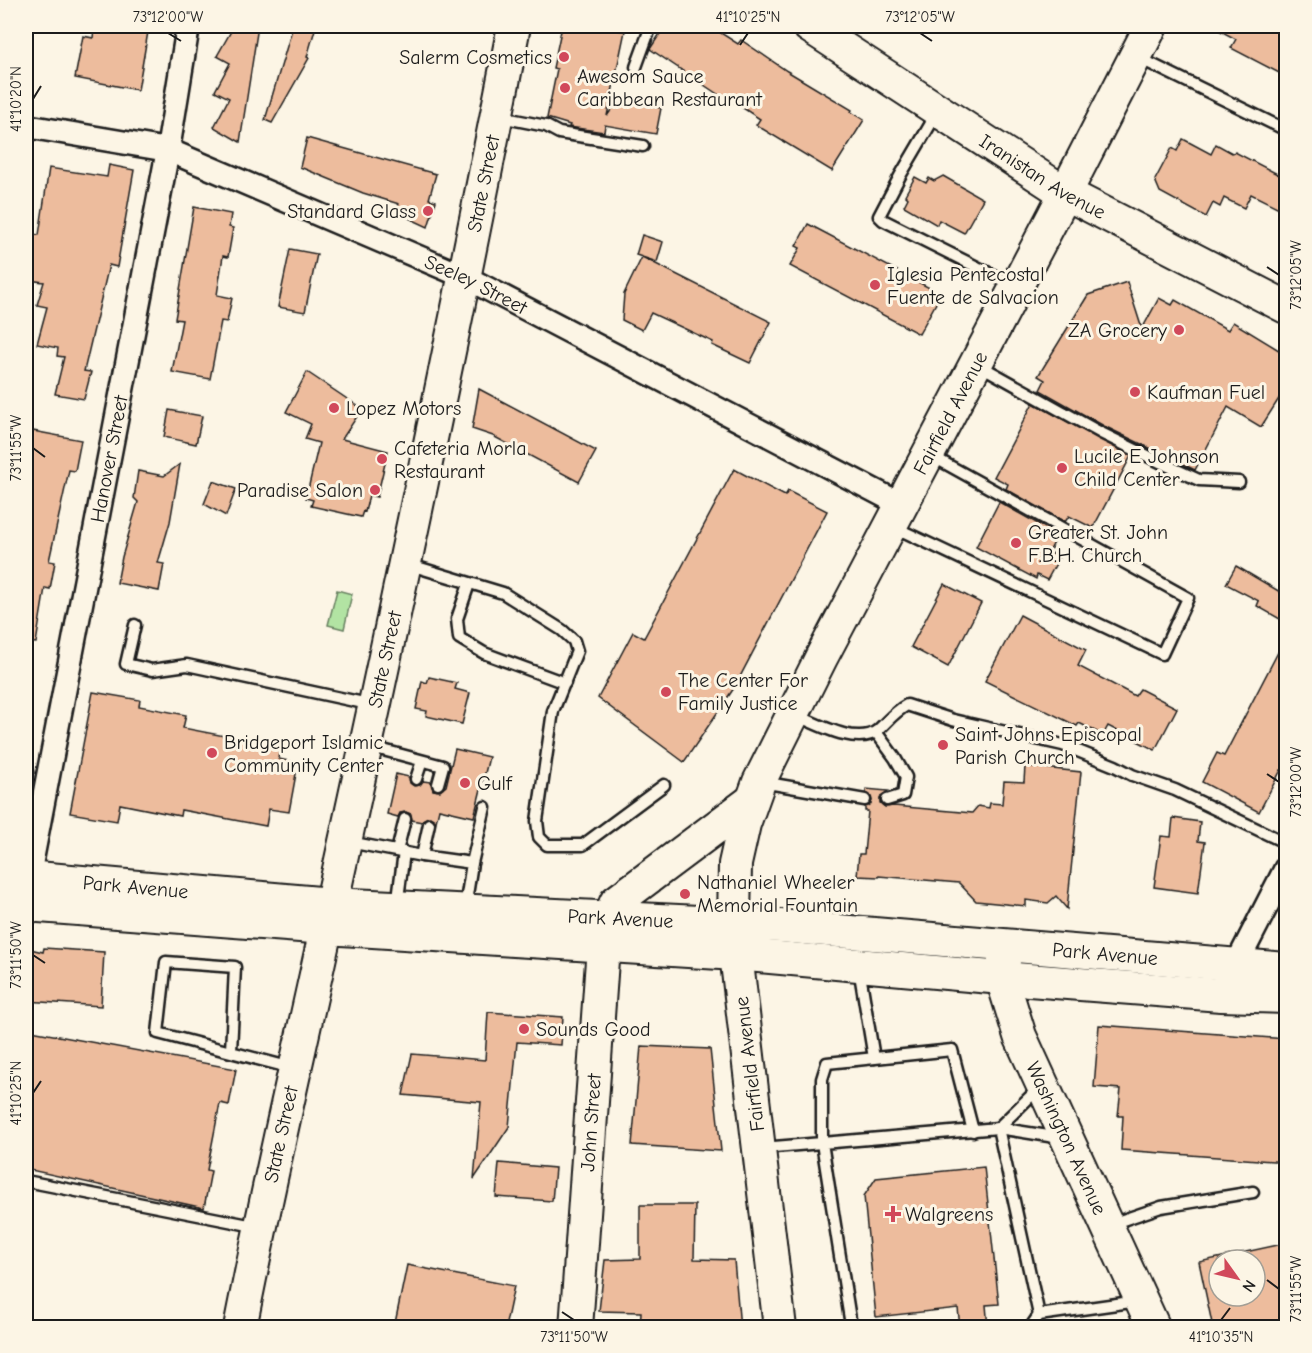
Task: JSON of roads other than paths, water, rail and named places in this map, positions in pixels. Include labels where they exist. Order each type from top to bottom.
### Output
[{"type":"main road","name":"State Street","points":[[240,1328],[465,277],[514,26]]},
{"type":"main road","name":"Iranistan Avenue","points":[[809,26],[1065,193],[1287,307]]},
{"type":"main road","name":"Fairfield Avenue","points":[[780,1328],[734,923],[735,864],[755,792],[793,714],[1151,26]]},
{"type":"main road","name":"Fairfield Avenue","points":[[606,932],[616,902],[755,792]]},
{"type":"main road","name":"Park Avenue","points":[[26,888],[329,916],[606,932],[734,923],[1287,969]]},
{"type":"main road","name":"Park Avenue","points":[[329,916],[397,907],[464,911],[736,954],[1002,978],[1287,998]]},
{"type":"main road","name":"John Street","points":[[576,1328],[606,932]]},
{"type":"main road","name":"Washington Avenue","points":[[1006,945],[1002,978],[1020,1036],[1148,1314]]},
{"type":"street","name":"Hanover Street","points":[[26,888],[168,150],[188,26]]},
{"type":"street","name":"Seeley Street","points":[[26,126],[168,150],[465,277],[896,515]]},
{"type":"street","points":[[1221,995],[1287,868]]},
{"type":"lane","points":[[636,67],[651,26]]},
{"type":"lane","points":[[1136,56],[1287,130]]},
{"type":"lane","points":[[939,110],[879,216],[1016,287]]},
{"type":"lane","points":[[497,116],[546,126],[559,133],[643,146]]},
{"type":"lane","points":[[976,363],[1101,433],[1199,480],[1239,482]]},
{"type":"lane","points":[[896,515],[1162,654],[1188,598],[929,454]]},
{"type":"lane","points":[[404,563],[503,593],[574,640],[578,651],[554,711],[537,821],[539,837],[547,845],[583,845],[664,785]]},
{"type":"lane","points":[[469,584],[457,619],[459,638],[483,653],[565,683]]},
{"type":"lane","points":[[135,625],[126,664],[152,670],[187,665],[373,705]]},
{"type":"lane","points":[[793,714],[848,737],[876,732],[895,711],[907,705],[953,720],[1063,745],[1115,766],[1132,776],[1175,790],[1287,843]]},
{"type":"lane","points":[[876,732],[906,777],[903,795],[887,800]]},
{"type":"lane","points":[[365,745],[443,766],[438,784]]},
{"type":"lane","points":[[416,779],[422,761]]},
{"type":"lane","points":[[755,792],[865,800]]},
{"type":"lane","points":[[464,911],[485,807]]},
{"type":"lane","points":[[397,907],[405,819]]},
{"type":"lane","points":[[422,856],[429,824]]},
{"type":"lane","points":[[344,841],[472,863]]},
{"type":"lane","points":[[231,1051],[235,967],[166,962],[158,1033],[295,1069]]},
{"type":"lane","points":[[858,965],[874,1058]]},
{"type":"lane","points":[[853,1328],[822,1143],[822,1079],[827,1063],[952,1050],[973,1131]]},
{"type":"lane","points":[[998,1128],[1042,1085]]},
{"type":"lane","points":[[759,1149],[998,1128],[1067,1139]]},
{"type":"lane","points":[[998,1128],[1039,1315],[1030,1328]]},
{"type":"lane","points":[[26,1181],[260,1227]]},
{"type":"lane","points":[[1107,1225],[1161,1207],[1253,1192]]},
{"type":"lane","points":[[1039,1315],[1148,1314]]},
{"type":"place","name":"Salerm Cosmetics","points":[[564,57]]},
{"type":"place","name":"Awesom Sauce Caribbean Restaurant","points":[[565,88]]},
{"type":"place","name":"Standard Glass","points":[[428,211]]},
{"type":"place","name":"Iglesia Pentecostal Fuente de Salvacion","points":[[875,285]]},
{"type":"place","name":"ZA Grocery","points":[[1179,330]]},
{"type":"place","name":"Kaufman Fuel","points":[[1135,392]]},
{"type":"place","name":"Lopez Motors","points":[[334,408]]},
{"type":"place","name":"Cafeteria Morla Restaurant","points":[[382,459]]},
{"type":"place","name":"Lucile E Johnson Child Center","points":[[1062,468]]},
{"type":"place","name":"Paradise Salon","points":[[375,490]]},
{"type":"place","name":"Greater St. John F.B.H. Church","points":[[1016,543]]},
{"type":"place","name":"The Center For Family Justice","points":[[666,692]]},
{"type":"place","name":"Saint Johns Episcopal Parish Church","points":[[943,745]]},
{"type":"place","name":"Bridgeport Islamic Community Center","points":[[212,753]]},
{"type":"place","name":"Gulf","points":[[465,783]]},
{"type":"place","name":"Nathaniel Wheeler Memorial Fountain","points":[[685,894]]},
{"type":"place","name":"Sounds Good","points":[[524,1029]]},
{"type":"place","name":"Walgreens","points":[[893,1214]]}]
